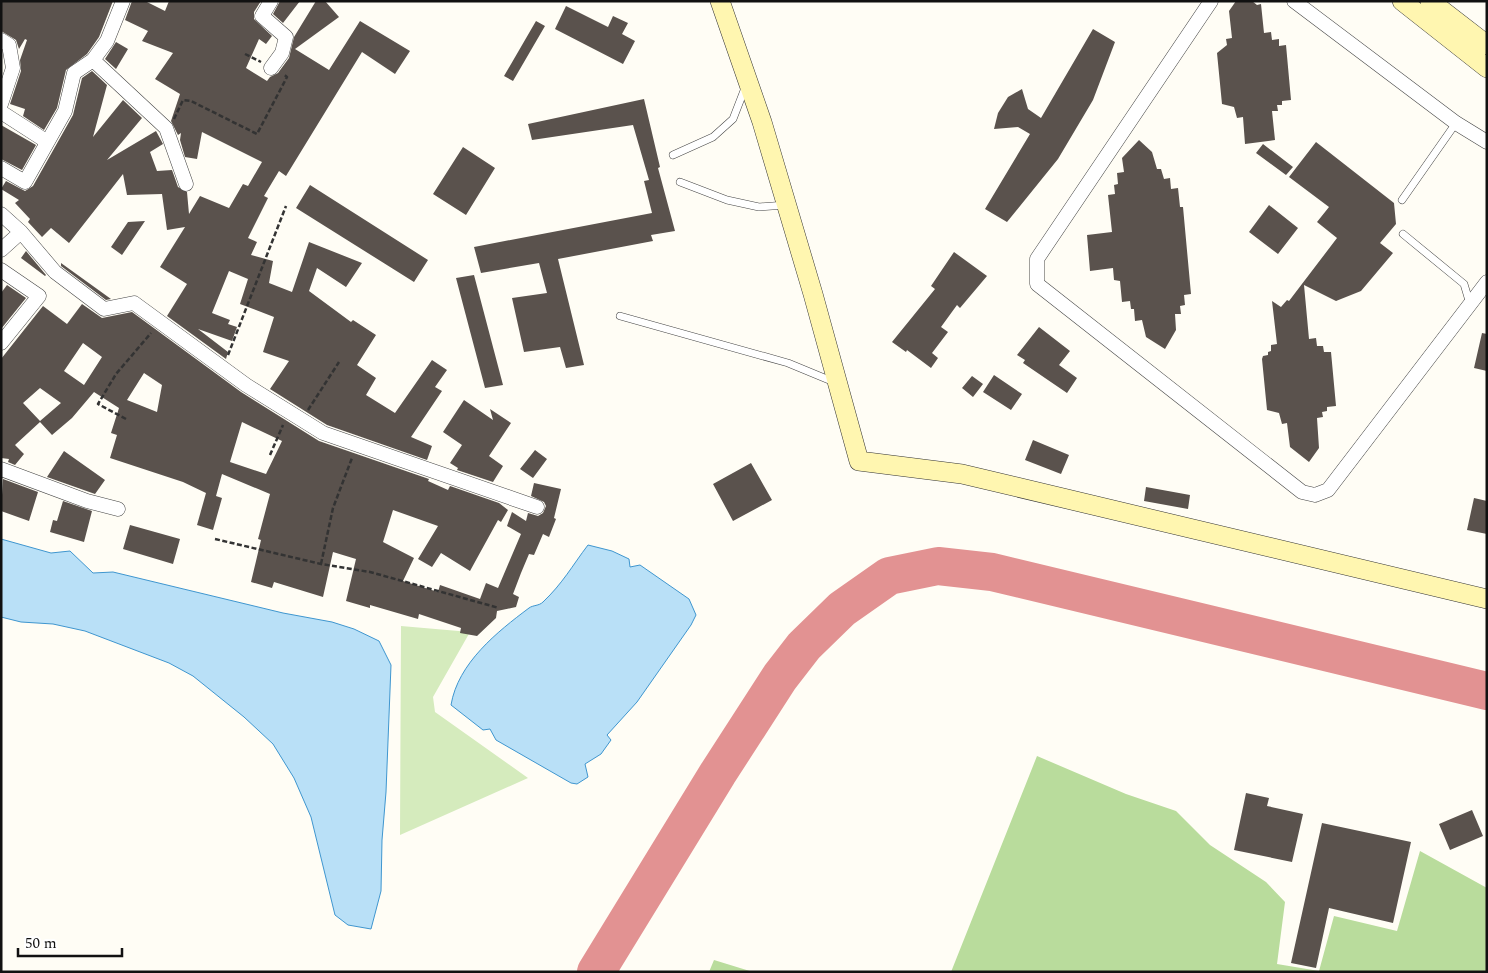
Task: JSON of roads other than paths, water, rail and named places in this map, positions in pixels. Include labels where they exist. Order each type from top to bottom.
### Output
[{"type":"street","points":[[1,168],[25,182],[46,141],[65,111],[74,73],[93,60],[107,41],[123,1]]},
{"type":"street","points":[[271,1],[262,16],[286,37],[282,53],[271,68]]},
{"type":"street","points":[[720,1],[748,81],[786,205],[859,461],[962,474],[1487,599]]},
{"type":"street","points":[[1211,1],[1037,259],[1037,284],[1302,492],[1315,495],[1328,490],[1487,282]]},
{"type":"street","points":[[1294,1],[1456,123],[1487,142]]},
{"type":"street","points":[[1402,1],[1487,68]]},
{"type":"street","points":[[1430,1],[1487,45]]},
{"type":"street","points":[[1,40],[9,44],[12,68],[1,104]]},
{"type":"street","points":[[93,60],[166,128],[186,184]]},
{"type":"street","points":[[1,112],[46,141]]},
{"type":"street","points":[[1,214],[21,232],[55,272],[104,309],[134,303],[223,368],[323,432],[537,507]]},
{"type":"street","points":[[1,250],[21,232]]},
{"type":"street","points":[[1,270],[39,296],[1,343]]},
{"type":"street","points":[[1,469],[87,501],[118,509]]},
{"type":"lane","points":[[673,155],[713,137],[733,120],[748,81]]},
{"type":"lane","points":[[1402,200],[1456,123]]},
{"type":"lane","points":[[680,182],[726,200],[760,207],[786,205]]},
{"type":"lane","points":[[1403,234],[1464,284],[1470,305]]},
{"type":"lane","points":[[620,316],[788,363],[837,383]]},
{"type":"water","points":[[1,539],[51,553],[70,551],[93,573],[113,572],[283,613],[332,622],[354,629],[379,641],[391,665],[381,891],[371,929],[348,925],[335,915],[311,817],[294,778],[273,744],[244,717],[193,676],[169,663],[85,631],[53,624],[21,622],[1,617]]},
{"type":"water","points":[[588,545],[612,551],[629,559],[630,567],[640,565],[689,599],[696,615],[637,702],[607,735],[611,740],[601,754],[585,764],[588,777],[577,784],[571,783],[496,740],[490,729],[483,730],[451,705],[455,690],[470,662],[492,638],[517,617],[531,607],[543,602],[562,581]]}]
